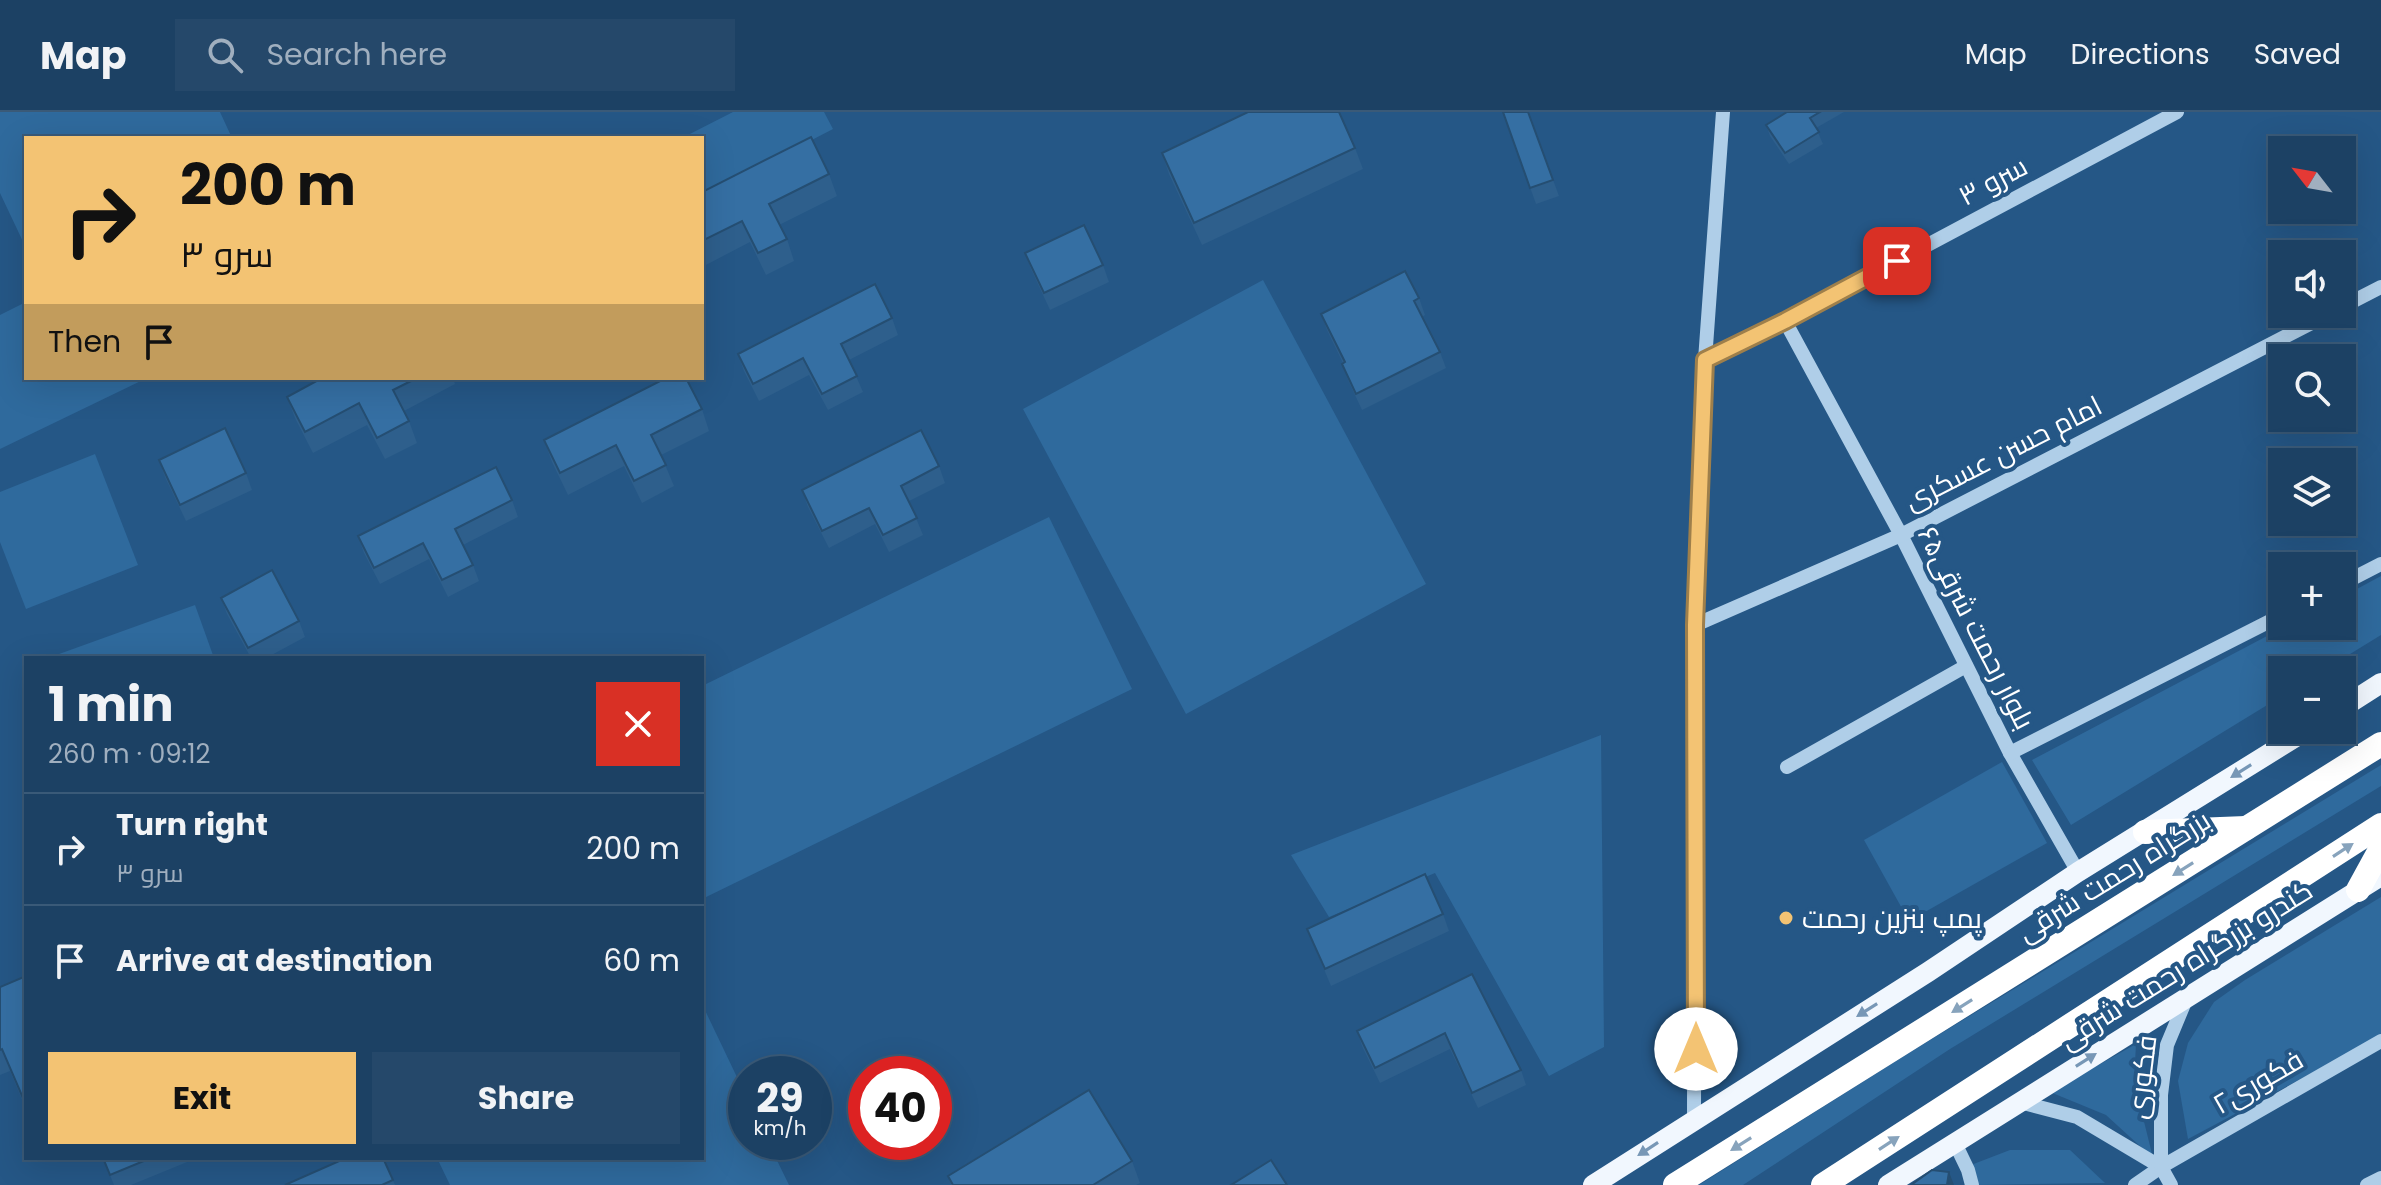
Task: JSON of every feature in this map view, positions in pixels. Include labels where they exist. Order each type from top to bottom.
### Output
[{"type":"highway","name":"بزرگراه رحمت شرقی","points":[[1675,1185],[2381,744]]},
{"type":"highway","points":[[1823,1185],[2381,825]]},
{"type":"highway","points":[[2145,832],[2249,828]]},
{"type":"highway","points":[[2358,890],[2381,848]]},
{"type":"main road","points":[[2356,699],[2381,683]]},
{"type":"main road","points":[[1593,1185],[1928,972],[2078,872],[2285,744]]},
{"type":"main road","name":"کندرو بزرگراه رحمت شرقی","points":[[1888,1185],[2381,876]]},
{"type":"street","points":[[1694,1119],[1695,625],[1705,360],[1723,112]]},
{"type":"street","name":"سرو ۳","points":[[1705,360],[1785,321],[2177,112]]},
{"type":"street","points":[[2356,300],[2381,287]]},
{"type":"street","name":"بلوار رحمت شرقی۶۵","points":[[1785,321],[1901,535],[2010,753],[2078,872]]},
{"type":"street","name":"امام حسن عسکری","points":[[1695,625],[1901,535],[2302,328]]},
{"type":"street","points":[[2356,577],[2381,564]]},
{"type":"street","points":[[2010,753],[2268,622]]},
{"type":"street","points":[[1787,767],[1966,666]]},
{"type":"street","name":"فکوری","points":[[2171,1185],[2161,1167],[2161,1095],[2167,1045],[2187,996]]},
{"type":"street","name":"فکوری۲","points":[[2135,1185],[2381,1041]]},
{"type":"street","name":"فکوری","points":[[2020,1102],[2077,1117],[2161,1167]]},
{"type":"street","points":[[1955,1143],[1972,1185]]},
{"type":"street","points":[[2367,1185],[2381,1178]]},
{"type":"shaded area","points":[[0,112],[220,112],[231,136],[24,136],[24,244],[0,193]]},
{"type":"shaded area","points":[[733,112],[824,112],[833,129],[704,196],[704,136],[686,136]]},
{"type":"shaded area","points":[[1263,280],[1426,584],[1186,714],[1023,409]]},
{"type":"shaded area","points":[[24,303],[24,380],[143,380],[0,449],[0,315]]},
{"type":"shaded area","points":[[95,454],[138,565],[26,609],[0,542],[0,492]]},
{"type":"shaded area","points":[[1049,517],[1132,689],[704,898],[704,685]]},
{"type":"shaded area","points":[[2381,576],[2381,635],[2347,656],[2268,656],[2268,705],[2071,825],[2032,760],[2268,635],[2268,640],[2356,640],[2356,589]]},
{"type":"shaded area","points":[[195,605],[213,656],[54,656]]},
{"type":"shaded area","points":[[1601,735],[1604,1047],[1549,1076],[1435,873],[1329,917],[1291,855]]},
{"type":"shaded area","points":[[2002,762],[2047,843],[1909,921],[1864,840]]},
{"type":"shaded area","points":[[2381,765],[2381,786],[1950,1049],[1743,1185],[1699,1185],[1904,1056]]},
{"type":"shaded area","points":[[2381,897],[2381,1036],[2188,1139],[2178,1081],[2188,1043],[2214,1002]]},
{"type":"shaded area","points":[[704,1008],[728,1058],[728,1160],[777,1160],[789,1185],[450,1185],[438,1160],[704,1160]]},
{"type":"shaded area","points":[[2136,1044],[2134,1081],[2153,1158],[2106,1115],[2050,1092]]},
{"type":"shaded area","points":[[2010,1150],[2070,1150],[2105,1183],[1975,1185],[1971,1165]]},
{"type":"building","points":[[1248,112],[1339,112],[1355,148],[1194,223],[1162,153]]},
{"type":"building","points":[[1503,112],[1528,112],[1553,180],[1530,188]]},
{"type":"building","points":[[1787,112],[1820,112],[1810,118],[1819,132],[1785,153],[1766,125]]},
{"type":"building","points":[[811,137],[829,174],[769,204],[787,239],[758,253],[742,221],[704,240],[704,191]]},
{"type":"building","points":[[1084,225],[1103,265],[1044,293],[1025,253]]},
{"type":"building","points":[[1405,271],[1419,298],[1414,301],[1440,352],[1356,394],[1342,364],[1345,362],[1321,314]]},
{"type":"building","points":[[875,284],[892,318],[841,344],[857,376],[822,394],[803,358],[753,384],[738,354]]},
{"type":"building","points":[[318,380],[413,380],[393,390],[409,421],[377,438],[359,403],[305,432],[287,397]]},
{"type":"building","points":[[662,380],[687,380],[702,409],[651,435],[666,465],[634,481],[616,445],[560,473],[544,440]]},
{"type":"building","points":[[225,428],[246,473],[180,505],[159,460]]},
{"type":"building","points":[[921,430],[939,466],[901,486],[917,518],[883,535],[869,508],[822,531],[802,490]]},
{"type":"building","points":[[496,467],[512,500],[455,529],[473,565],[442,580],[423,543],[374,568],[358,536]]},
{"type":"building","points":[[272,570],[299,621],[248,648],[221,598]]},
{"type":"building","points":[[1425,874],[1443,914],[1325,969],[1307,929]]},
{"type":"building","points":[[1472,974],[1521,1070],[1472,1093],[1445,1033],[1375,1068],[1357,1031]]},
{"type":"building","points":[[24,977],[24,1100],[0,1050],[0,987]]},
{"type":"building","points":[[1089,1090],[1132,1161],[1093,1185],[953,1185],[948,1176]]},
{"type":"building","points":[[104,1160],[146,1160],[110,1175]]},
{"type":"building","points":[[341,1160],[384,1160],[393,1180],[382,1185],[285,1185]]},
{"type":"building","points":[[1271,1160],[1287,1185],[1231,1185]]},
{"type":"building","points":[[1932,1170],[1949,1172],[1947,1185],[1911,1185]]},
{"type":"place","name":"پمپ بنزین رحمت","points":[[1786,918]]},
{"type":"route","points":[[1696,1049],[1695,625],[1705,360],[1897,261]]}]
